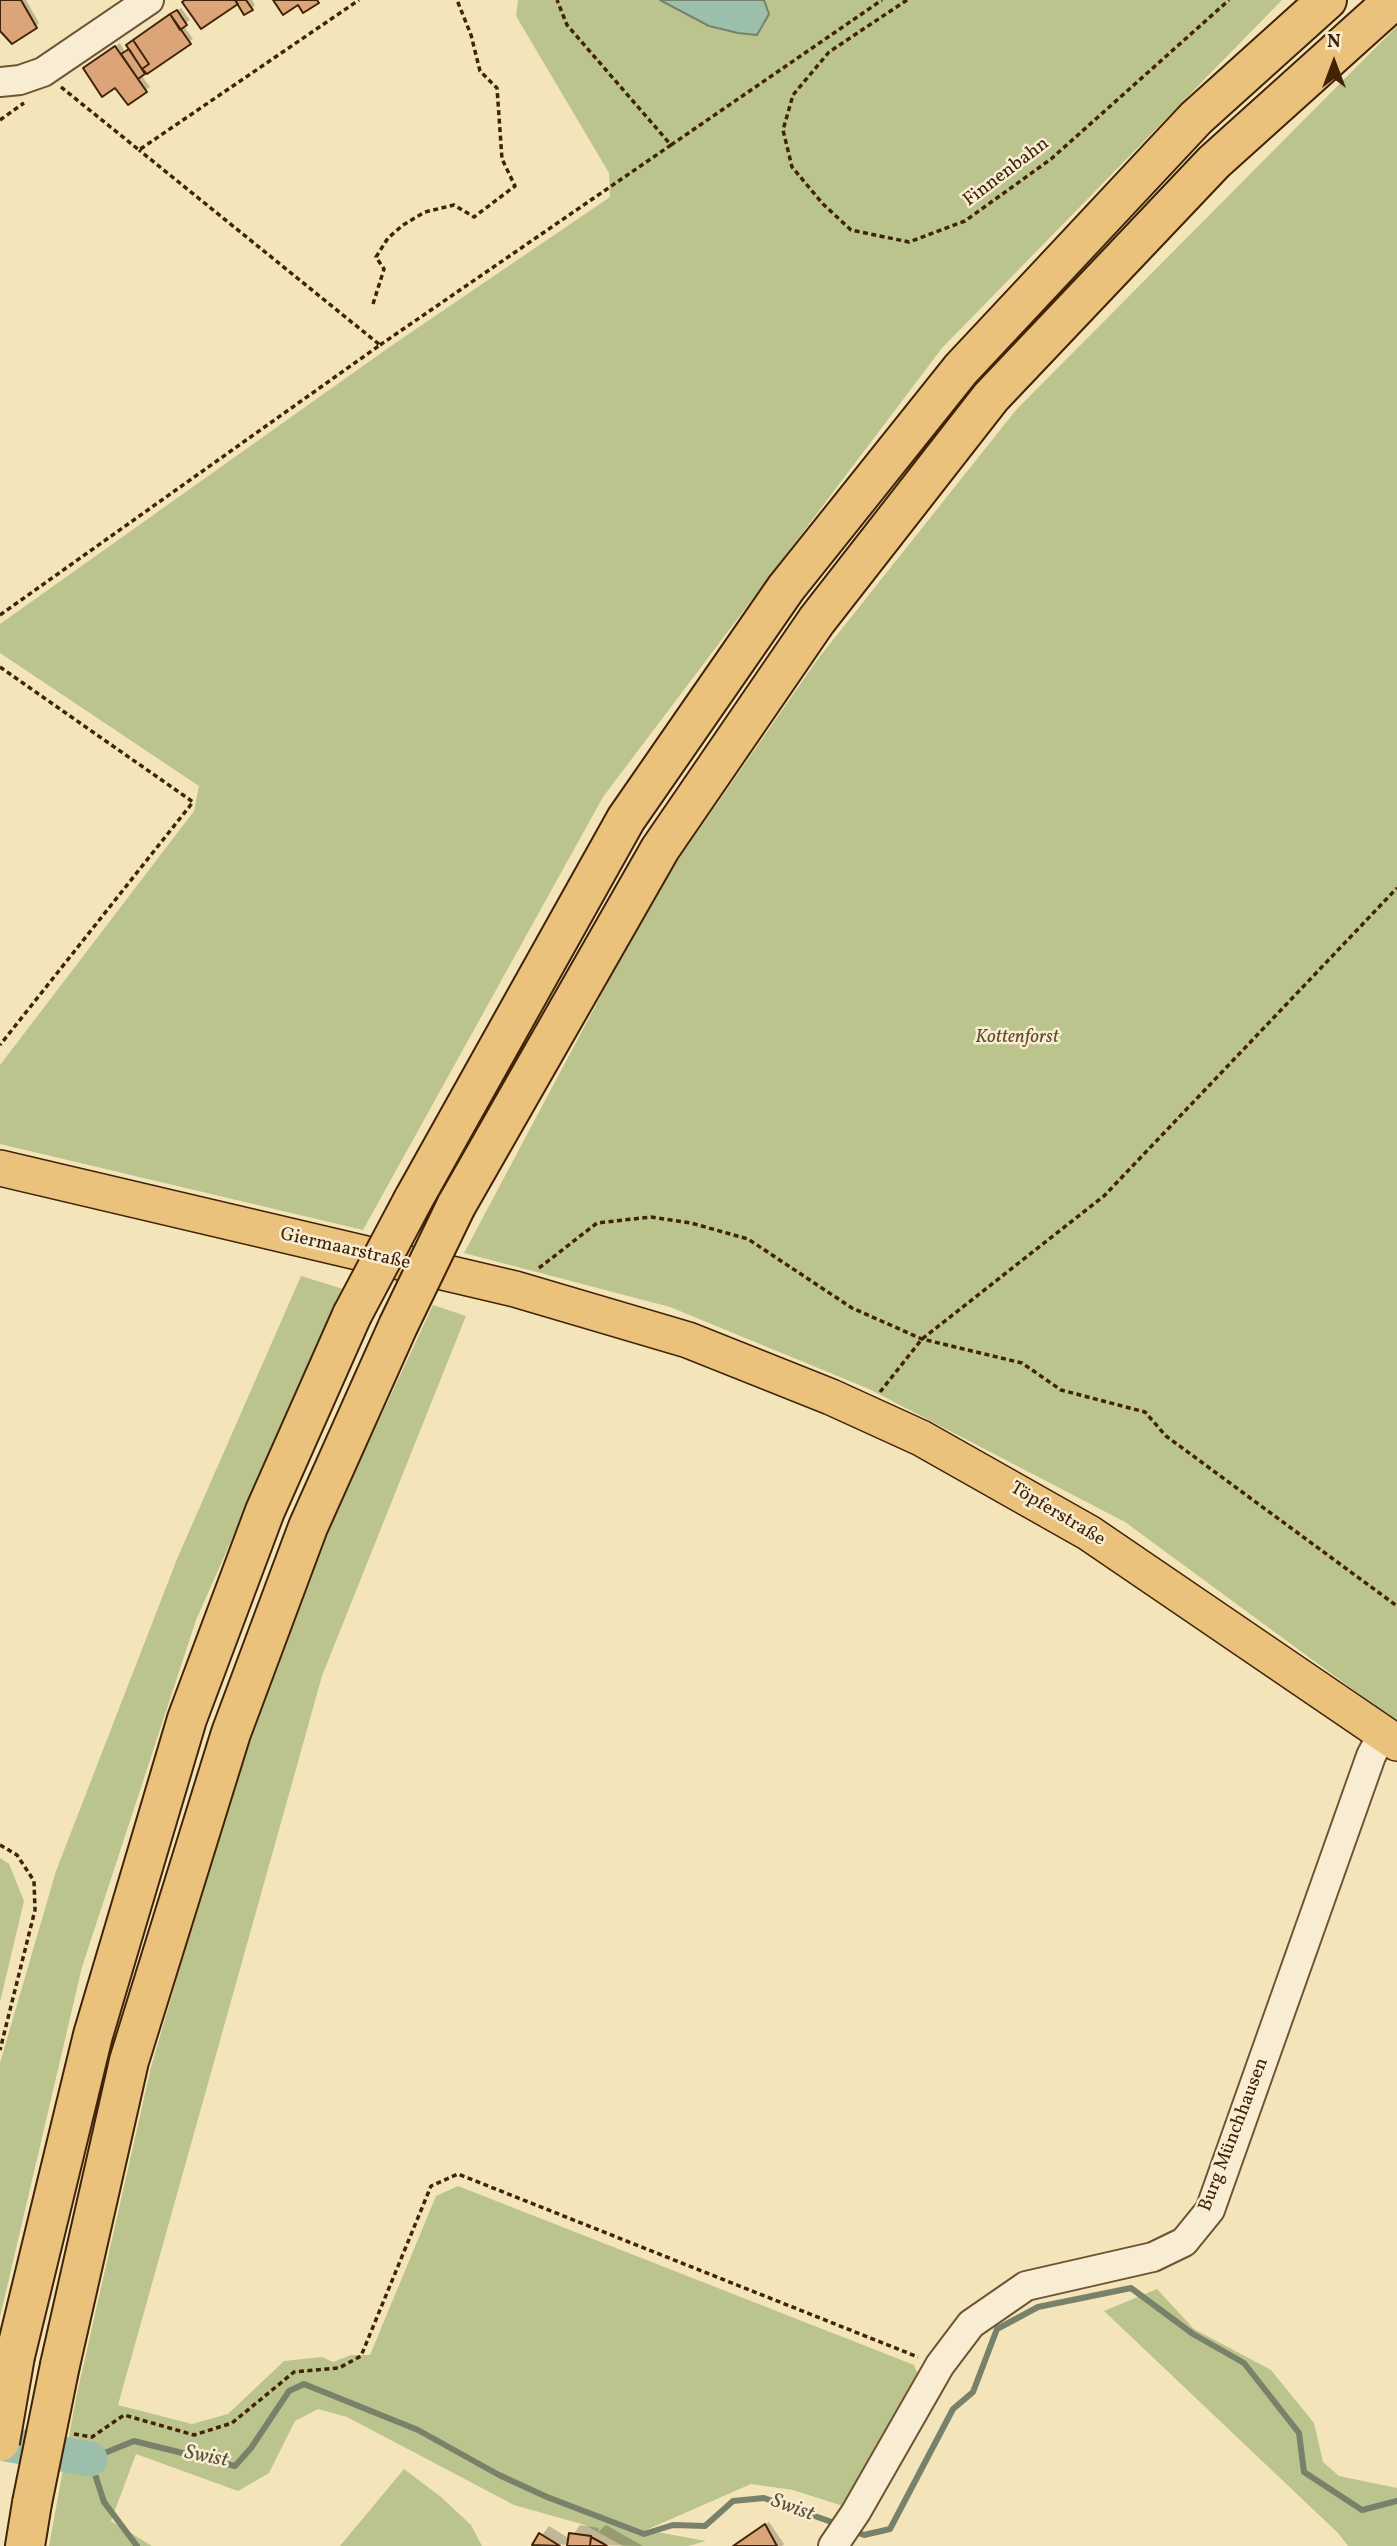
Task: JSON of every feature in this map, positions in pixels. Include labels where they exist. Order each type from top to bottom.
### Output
[{"type":"highway","points":[[0,2442],[15,2356],[93,2035],[187,1719],[265,1511],[352,1315],[413,1200],[626,819],[786,588],[970,359],[1196,118],[1326,0]]},
{"type":"highway","points":[[25,2546],[60,2365],[129,2061],[231,1733],[308,1527],[398,1326],[456,1206],[660,849],[817,620],[982,408],[1214,162],[1394,0]]},
{"type":"main road","name":"Giermaarstraße","points":[[0,1168],[525,1292],[688,1340]]},
{"type":"main road","name":"Töpferstraße","points":[[688,1340],[921,1438],[1089,1533],[1384,1745]]},
{"type":"street","points":[[0,82],[20,80],[43,72],[149,0]]},
{"type":"street","name":"Burg Münchhausen","points":[[833,2546],[856,2512],[940,2365],[971,2324],[1026,2286],[1153,2257],[1184,2242],[1210,2210],[1384,1745]]},
{"type":"path","points":[[139,150],[359,0]]},
{"type":"path","points":[[373,304],[384,269],[376,257],[388,238],[403,225],[425,212],[454,205],[474,217],[515,186],[502,159],[497,88],[480,71],[471,35],[457,0]]},
{"type":"path","points":[[557,0],[567,25],[671,145]]},
{"type":"path","points":[[0,615],[380,345],[882,0]]},
{"type":"path","name":"Finnenbahn","points":[[907,0],[829,52],[793,95],[783,130],[792,167],[823,204],[851,230],[909,242],[965,221],[1051,159],[1229,0]]},
{"type":"path","points":[[51,85],[64,87],[380,345]]},
{"type":"path","points":[[0,120],[31,99]]},
{"type":"path","points":[[0,667],[193,802],[0,1045]]},
{"type":"path","points":[[863,1413],[922,1339],[1104,1196],[1397,888]]},
{"type":"path","points":[[525,1292],[530,1275],[597,1223],[651,1217],[691,1223],[748,1239],[852,1308],[922,1339],[1022,1363],[1061,1390],[1145,1412],[1166,1436],[1397,1606]]},
{"type":"path","points":[[0,1845],[16,1855],[34,1881],[34,1910],[0,2050]]},
{"type":"path","points":[[65,2433],[92,2437],[124,2415],[194,2435],[232,2423],[294,2372],[339,2368],[361,2356],[431,2186],[458,2174],[940,2365]]},
{"type":"green space","points":[[518,0],[1282,0],[942,348],[603,797],[363,1230],[0,1144],[0,1065],[194,811],[199,786],[0,653],[0,624],[391,346],[610,197],[609,173],[516,16]]},
{"type":"green space","name":"Kottenforst","points":[[1397,26],[1397,1722],[1125,1522],[869,1389],[670,1307],[464,1253],[657,890],[817,660],[1016,410]]},
{"type":"green space","points":[[301,1276],[343,1289],[196,1620],[82,1967],[0,2317],[0,2063],[56,1871],[177,1559]]},
{"type":"green space","points":[[433,1305],[466,1316],[322,1676],[118,2405],[192,2424],[228,2414],[284,2361],[322,2357],[333,2362],[351,2355],[370,2355],[436,2196],[458,2186],[914,2365],[921,2382],[849,2508],[793,2490],[751,2484],[646,2530],[706,2541],[688,2546],[623,2546],[585,2525],[514,2505],[347,2417],[318,2409],[295,2421],[269,2473],[238,2491],[136,2454],[111,2521],[152,2546],[49,2546],[76,2398],[151,2067],[239,1765],[323,1540]]},
{"type":"green space","points":[[0,1858],[9,1864],[24,1901],[0,2002]]},
{"type":"green space","points":[[1157,2289],[1194,2329],[1271,2370],[1314,2423],[1323,2462],[1339,2476],[1397,2488],[1397,2546],[1348,2546],[1338,2533],[1104,2311]]},
{"type":"green space","points":[[404,2469],[441,2497],[471,2525],[482,2546],[340,2546]]},
{"type":"shaded area","points":[[660,0],[764,0],[769,14],[757,35],[738,33],[709,26]]},
{"type":"building","points":[[0,0],[21,0],[37,28],[12,44],[0,31]]},
{"type":"building","points":[[235,0],[238,4],[201,29],[182,2]]},
{"type":"building","points":[[235,0],[246,0],[253,10],[244,15]]},
{"type":"building","points":[[273,0],[317,0],[319,3],[303,13],[298,5],[283,15]]},
{"type":"building","points":[[177,10],[187,25],[180,30],[170,14]]},
{"type":"building","points":[[170,14],[191,44],[147,74],[142,69],[149,64],[133,40]]},
{"type":"building","points":[[133,40],[149,64],[142,69],[126,45]]},
{"type":"building","points":[[115,46],[147,92],[128,105],[115,88],[102,97],[83,68]]},
{"type":"building","points":[[129,49],[145,74],[138,79],[121,54]]},
{"type":"building","points":[[765,2524],[777,2546],[733,2546]]},
{"type":"building","points":[[539,2533],[560,2546],[532,2545]]},
{"type":"building","points":[[569,2533],[591,2536],[590,2546],[567,2546]]},
{"type":"building","points":[[591,2537],[604,2544],[607,2546],[590,2546]]},
{"type":"waterway","name":"Swist","points":[[853,2531],[864,2535],[890,2529],[953,2409],[973,2392],[997,2329],[1038,2307],[1131,2288],[1193,2334],[1244,2363],[1299,2433],[1304,2472],[1362,2510],[1397,2501]]},
{"type":"waterway","name":"Swist","points":[[137,2546],[104,2502],[90,2459],[134,2441],[235,2466],[251,2448],[289,2391],[304,2384],[418,2430],[499,2475],[547,2497],[644,2534],[673,2525],[705,2526],[733,2501],[764,2498],[840,2525]]},
{"type":"waterway","name":"Swist","points":[[0,2443],[90,2459]]}]
